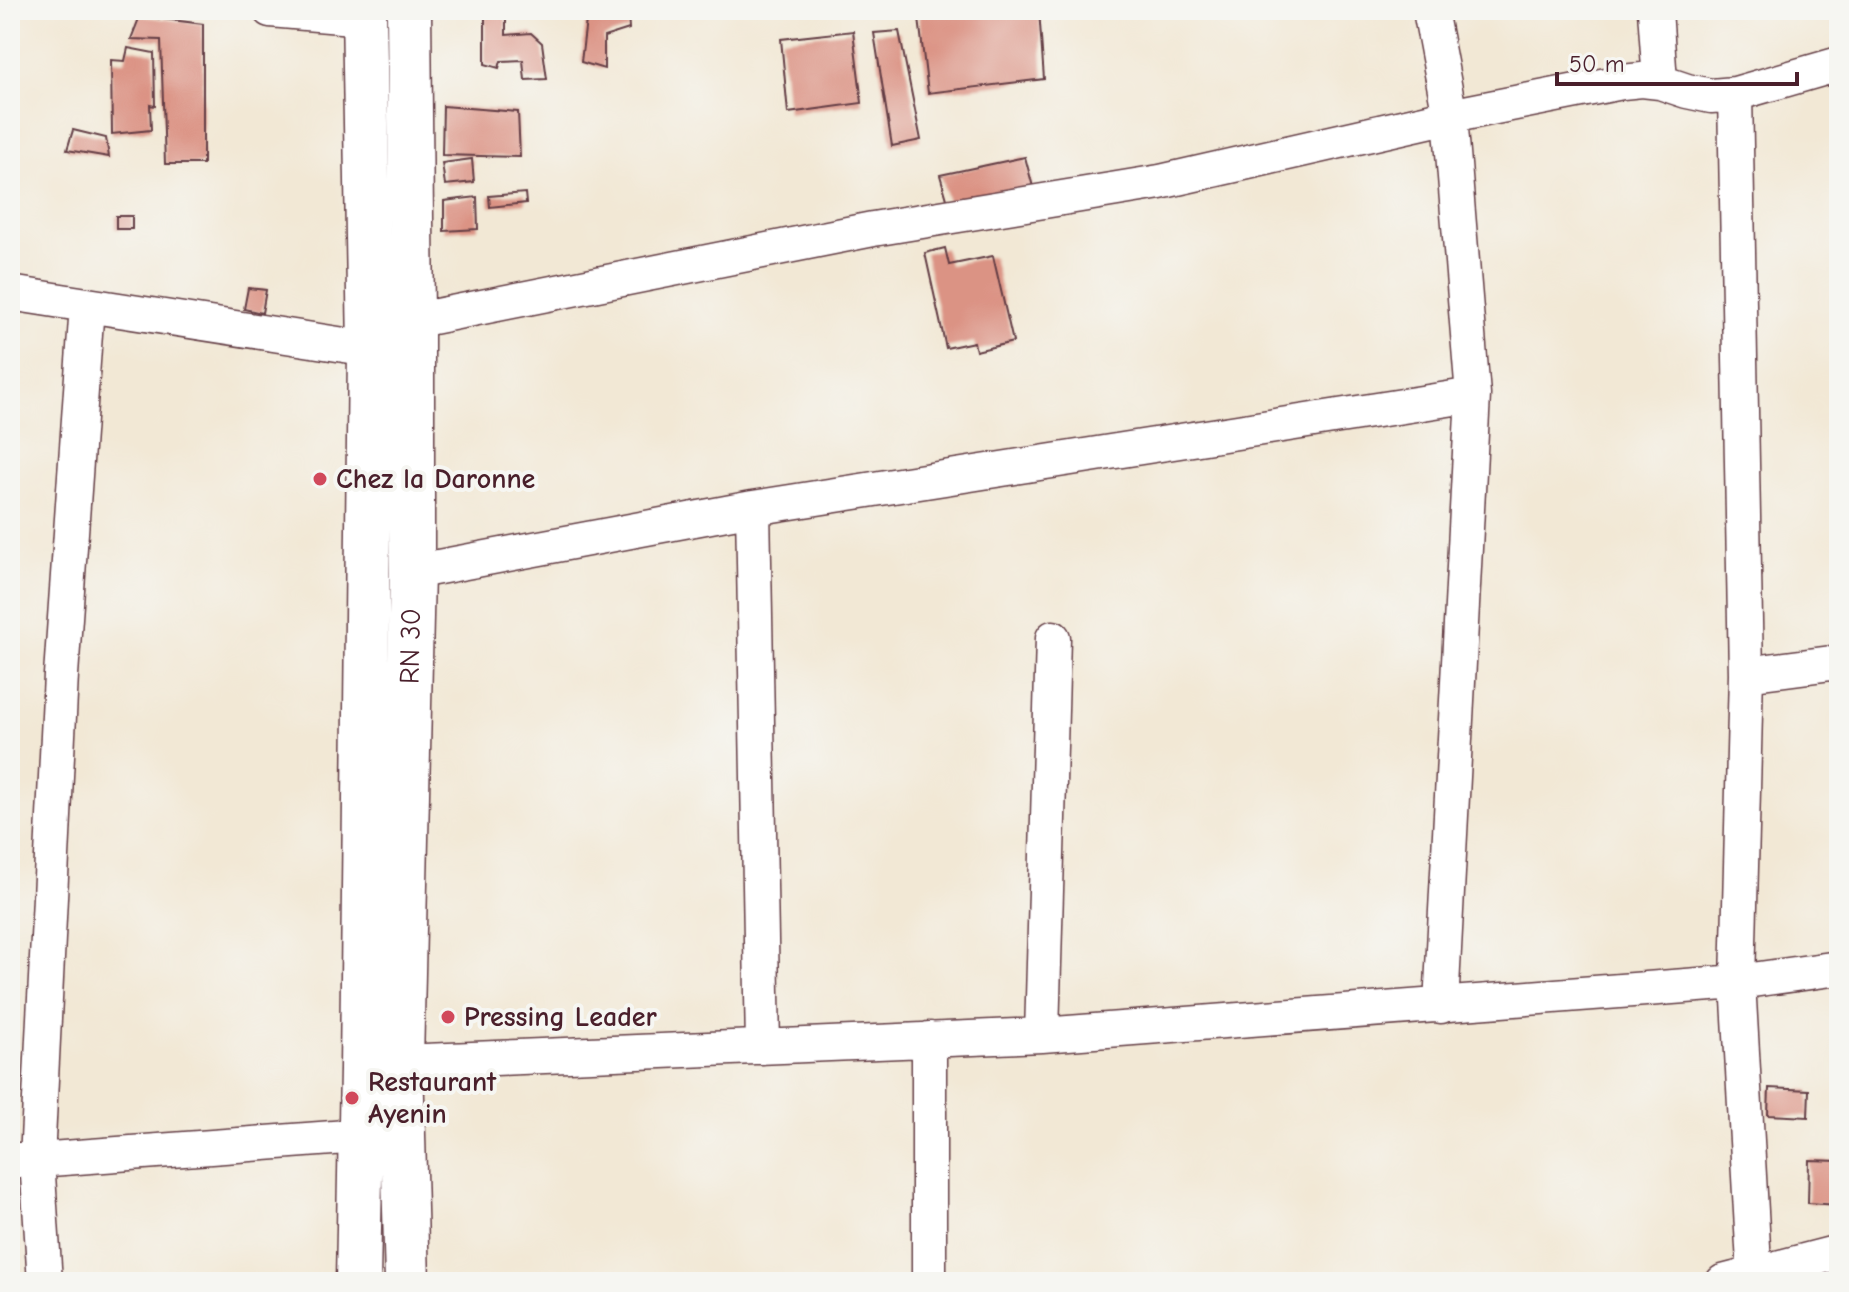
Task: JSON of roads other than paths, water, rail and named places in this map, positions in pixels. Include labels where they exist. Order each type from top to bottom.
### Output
[{"type":"main road","name":"RN 30","points":[[407,1282],[401,1062],[412,572],[409,10]]},
{"type":"main road","name":"RN 30","points":[[358,1282],[370,349],[364,14]]},
{"type":"street","points":[[270,10],[364,14]]},
{"type":"street","points":[[1430,10],[1450,116],[1473,395],[1441,1006]]},
{"type":"street","points":[[1655,10],[1660,82]]},
{"type":"street","points":[[412,321],[873,229],[1160,182],[1450,116],[1622,82],[1660,82],[1711,96],[1735,94],[1839,64]]},
{"type":"street","points":[[1735,94],[1746,674],[1738,982],[1744,1279],[1839,1252]]},
{"type":"street","points":[[10,293],[370,349]]},
{"type":"street","points":[[45,1282],[24,1160],[87,305]]},
{"type":"street","points":[[412,572],[753,508],[1473,395]]},
{"type":"street","points":[[753,508],[763,1047]]},
{"type":"street","points":[[1042,1035],[1053,638]]},
{"type":"street","points":[[1746,674],[1839,662]]},
{"type":"street","points":[[401,1062],[1042,1035],[1738,982],[1839,968]]},
{"type":"street","points":[[929,1039],[929,1282]]},
{"type":"street","points":[[24,1160],[360,1136]]},
{"type":"place","name":"Chez la Daronne","points":[[320,479]]},
{"type":"place","name":"Pressing Leader","points":[[448,1017]]},
{"type":"place","name":"Restaurant Ayenin","points":[[352,1098]]}]
